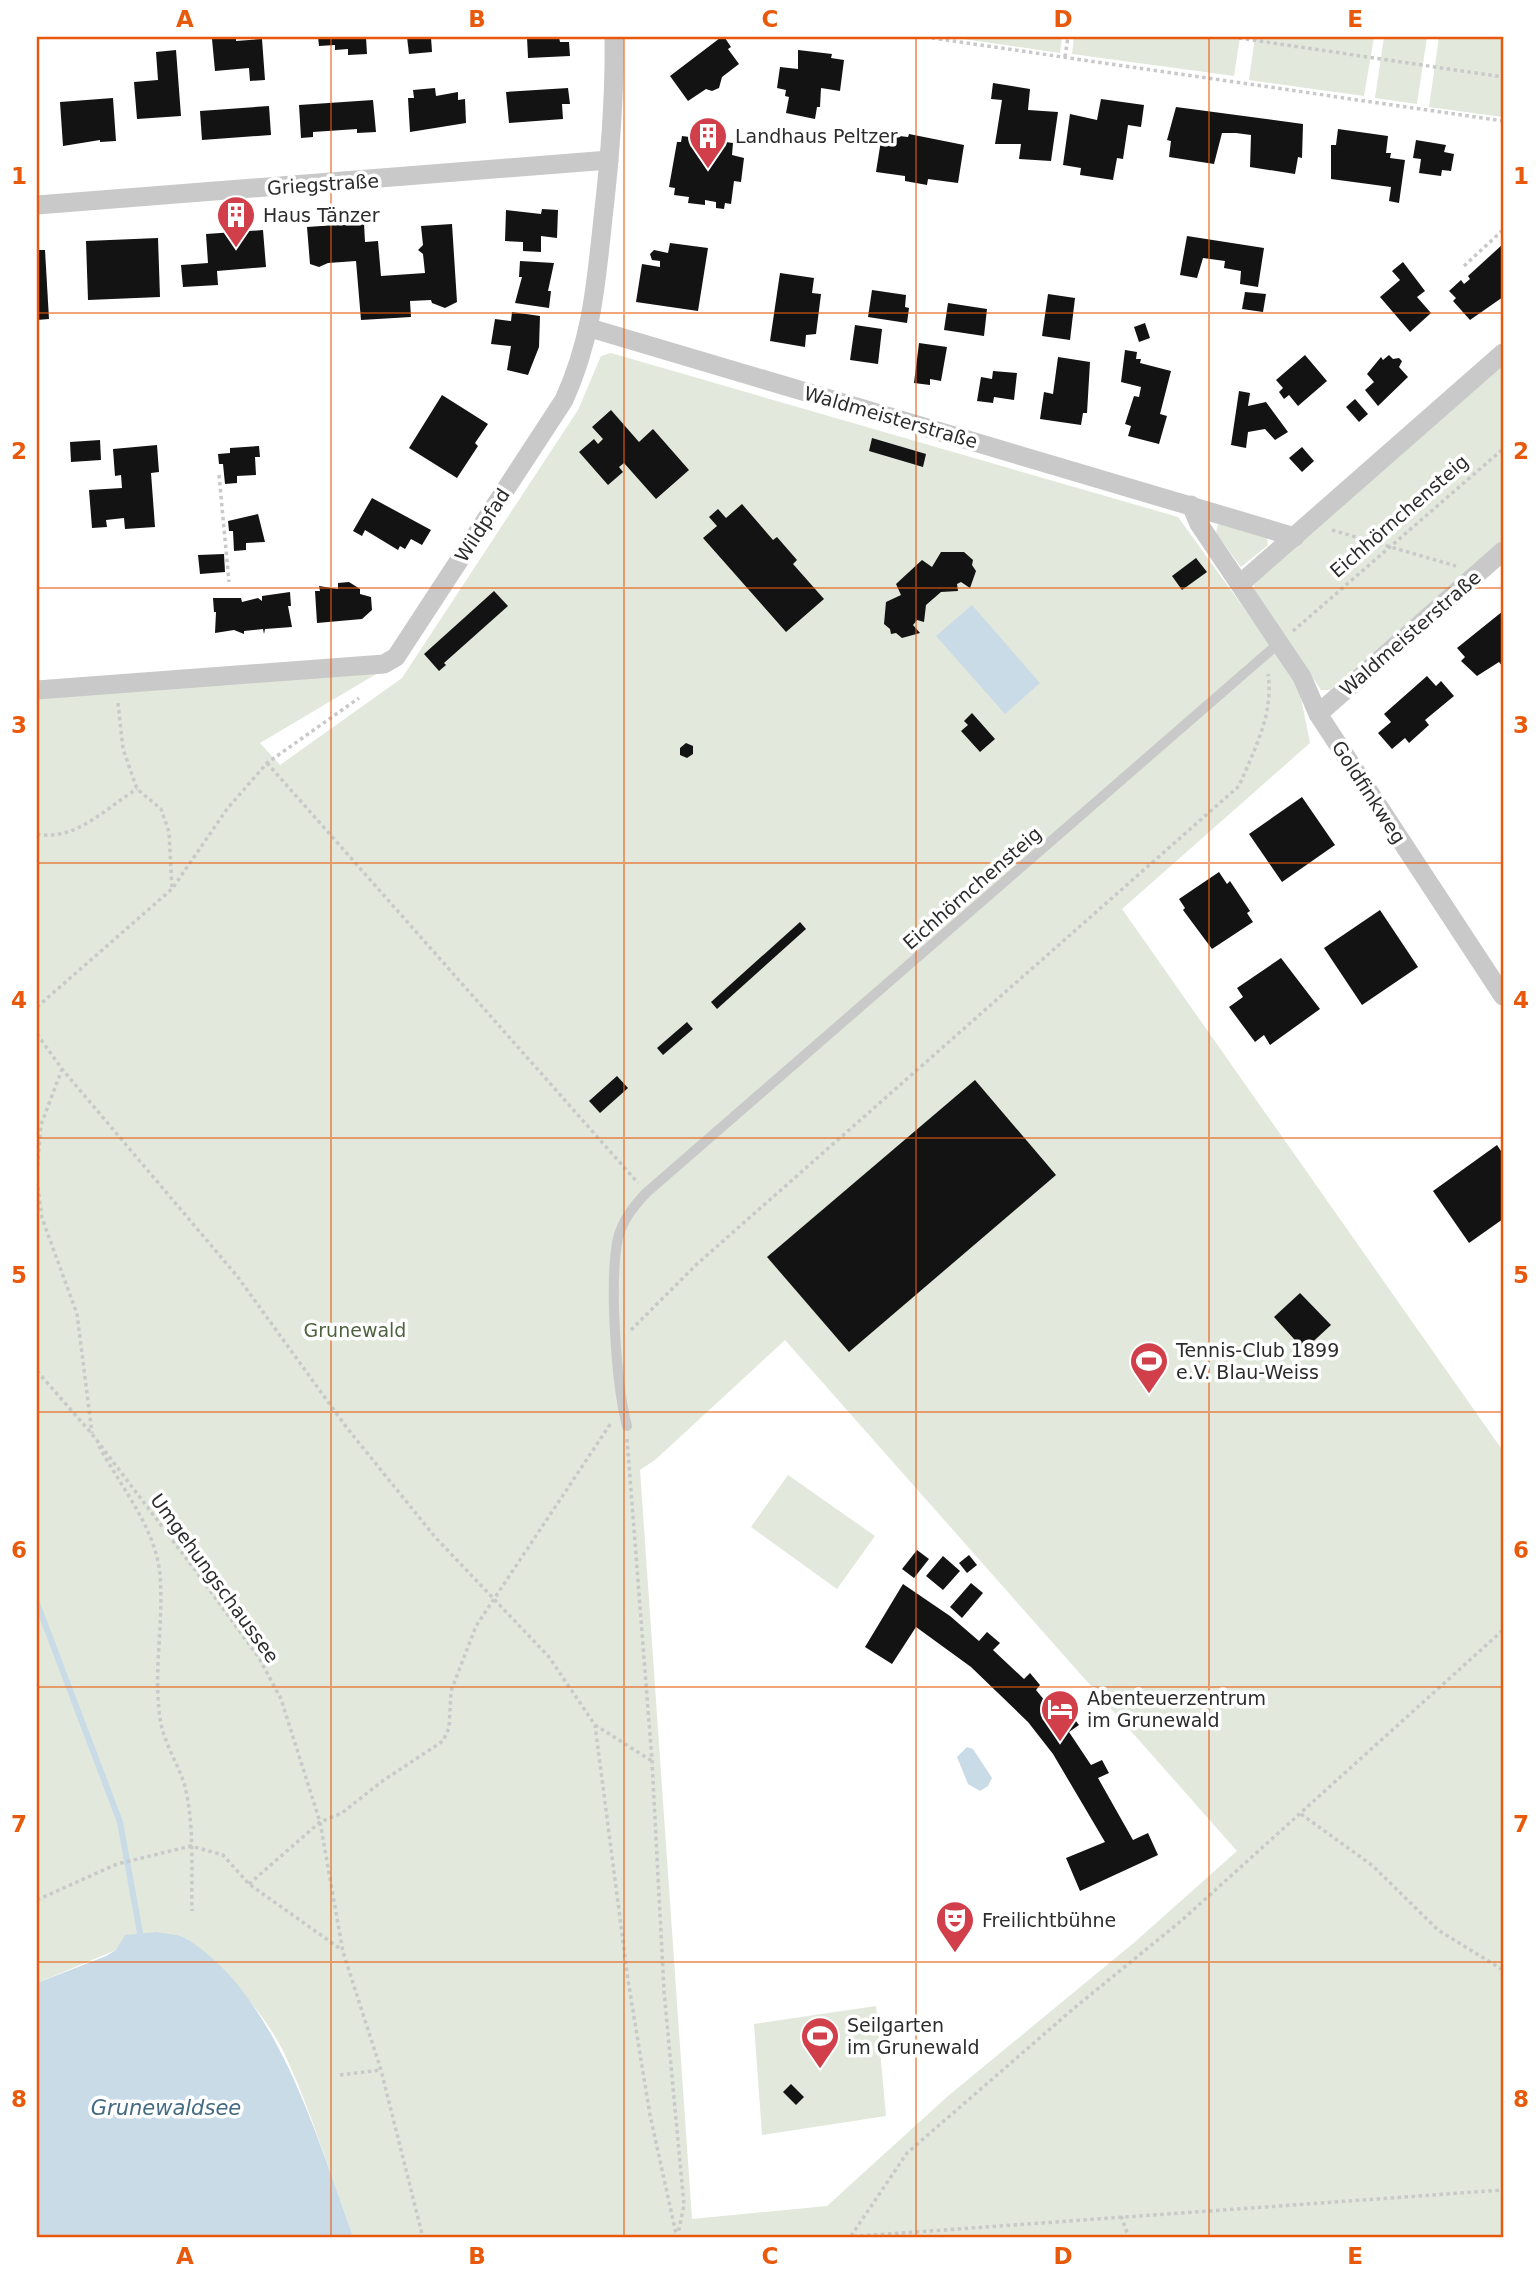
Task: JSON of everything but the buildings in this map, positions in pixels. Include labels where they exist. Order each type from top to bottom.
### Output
[{"type":"street","name":"Wildpfad","points":[[37,690],[384,664],[396,657],[564,400],[577,371],[590,328],[610,160],[614,37]]},
{"type":"street","name":"Griegstraße","points":[[37,205],[610,160]]},
{"type":"street","name":"Waldmeisterstraße","points":[[590,328],[1191,505],[1302,530]]},
{"type":"street","points":[[1191,505],[1199,524],[1240,584],[1503,353]]},
{"type":"street","name":"Waldmeisterstraße","points":[[1318,714],[1503,551]]},
{"type":"street","name":"Goldfinkweg","points":[[1240,584],[1272,650],[1302,677],[1318,714],[1503,996]]},
{"type":"lane","name":"Eichhörnchensteig","points":[[626,1426],[621,1406],[617,1344],[615,1282],[618,1238],[628,1214],[646,1192],[1272,650]]},
{"type":"path","points":[[925,37],[1503,121]]},
{"type":"path","points":[[1065,57],[1068,37]]},
{"type":"path","points":[[1232,37],[1503,77]]},
{"type":"path","points":[[1464,267],[1503,230]]},
{"type":"path","name":"Eichhörnchensteig","points":[[1272,650],[1503,449]]},
{"type":"path","points":[[219,475],[229,582]]},
{"type":"path","points":[[1302,530],[1391,547],[1466,569]]},
{"type":"path","points":[[617,1344],[718,1245],[1239,786],[1263,729],[1271,693],[1272,650]]},
{"type":"path","points":[[116,684],[124,749],[136,789],[161,809],[169,832],[172,890]]},
{"type":"path","points":[[37,1007],[172,890],[227,809],[267,763],[359,698]]},
{"type":"path","points":[[267,763],[646,1192]]},
{"type":"path","points":[[37,834],[44,836],[89,824],[106,808],[136,789]]},
{"type":"path","points":[[37,1034],[62,1069],[237,1276],[347,1428],[435,1537],[466,1573],[495,1598],[549,1657],[595,1725],[652,1761]]},
{"type":"path","points":[[37,1173],[41,1125],[62,1069]]},
{"type":"path","points":[[37,1180],[42,1219],[77,1314],[92,1434],[145,1526],[155,1551],[160,1575],[156,1667],[160,1721],[184,1784],[191,1846],[192,1911]]},
{"type":"path","name":"Umgehungschaussee","points":[[37,1371],[92,1434],[259,1658],[281,1699],[320,1822],[344,1951],[382,2070],[423,2238]]},
{"type":"path","points":[[249,1884],[320,1822],[342,1813],[381,1782],[443,1741],[449,1728],[450,1690],[476,1626],[621,1406]]},
{"type":"path","points":[[626,1426],[652,1761],[664,1991],[684,2205],[677,2238]]},
{"type":"path","points":[[851,2236],[907,2153],[1073,2009],[1181,1921],[1301,1814],[1433,1690],[1503,1630]]},
{"type":"path","points":[[595,1725],[628,1980],[650,2115],[677,2238]]},
{"type":"path","points":[[1301,1814],[1373,1866],[1438,1930],[1503,1970]]},
{"type":"path","points":[[37,1900],[117,1864],[191,1846],[223,1855],[249,1884],[344,1951]]},
{"type":"path","points":[[340,2075],[382,2070]]},
{"type":"path","points":[[832,2238],[1503,2190]]},
{"type":"path","points":[[1121,2216],[1129,2238]]},
{"type":"path","points":[[677,2238],[711,2238]]},
{"type":"green space","points":[[950,37],[1062,37],[1060,53]]},
{"type":"green space","points":[[1074,37],[1240,37],[1234,76],[1072,54]]},
{"type":"green space","points":[[1255,37],[1374,37],[1364,96],[1249,80]]},
{"type":"green space","points":[[1384,37],[1427,37],[1417,104],[1375,98]]},
{"type":"green space","points":[[1439,37],[1503,39],[1503,117],[1429,107]]},
{"type":"green space","name":"Grunewald","points":[[611,353],[1178,517],[1298,683],[1310,743],[1122,909],[1503,1451],[1503,2238],[350,2238],[352,2233],[313,2122],[277,2040],[242,1992],[215,1963],[186,1938],[116,1950],[37,1983],[37,698],[378,673],[260,743],[280,765],[402,678],[578,410],[601,356]],"holes":[[[785,1340],[1237,1851],[1136,1941],[948,2096],[827,2206],[692,2219],[640,1470],[655,1460]]]},
{"type":"green space","points":[[1503,363],[1503,539],[1330,690],[1321,690],[1255,591],[1253,582]]},
{"type":"green space","points":[[1218,524],[1267,538],[1268,545],[1241,567],[1216,533]]},
{"type":"green space","points":[[788,1475],[875,1536],[837,1589],[751,1527]]},
{"type":"green space","name":"Seilgarten im Grunewald","points":[[876,2006],[886,2116],[762,2135],[754,2024]]},
{"type":"water","points":[[972,605],[1040,683],[1005,714],[936,636]]},
{"type":"water","points":[[967,1747],[973,1749],[992,1778],[988,1786],[980,1791],[968,1784],[957,1757]]},
{"type":"water","name":"Grunewaldsee","points":[[156,1932],[184,1937],[219,1964],[246,1996],[270,2032],[290,2072],[324,2155],[352,2233],[350,2238],[37,2238],[37,1983],[106,1956],[116,1950],[125,1935]]},
{"type":"waterway","points":[[37,1603],[120,1822],[140,1933]]},
{"type":"place","name":"Landhaus Peltzer","points":[[708,170]]},
{"type":"place","name":"Haus Tänzer","points":[[236,249]]},
{"type":"place","name":"Tennis-Club 1899 e.V. Blau-Weiss","points":[[1149,1395]]},
{"type":"place","name":"Abenteuerzentrum im Grunewald","points":[[1060,1743]]},
{"type":"place","name":"Freilichtbühne","points":[[955,1954]]},
{"type":"place","name":"Seilgarten im Grunewald","points":[[820,2070]]}]
